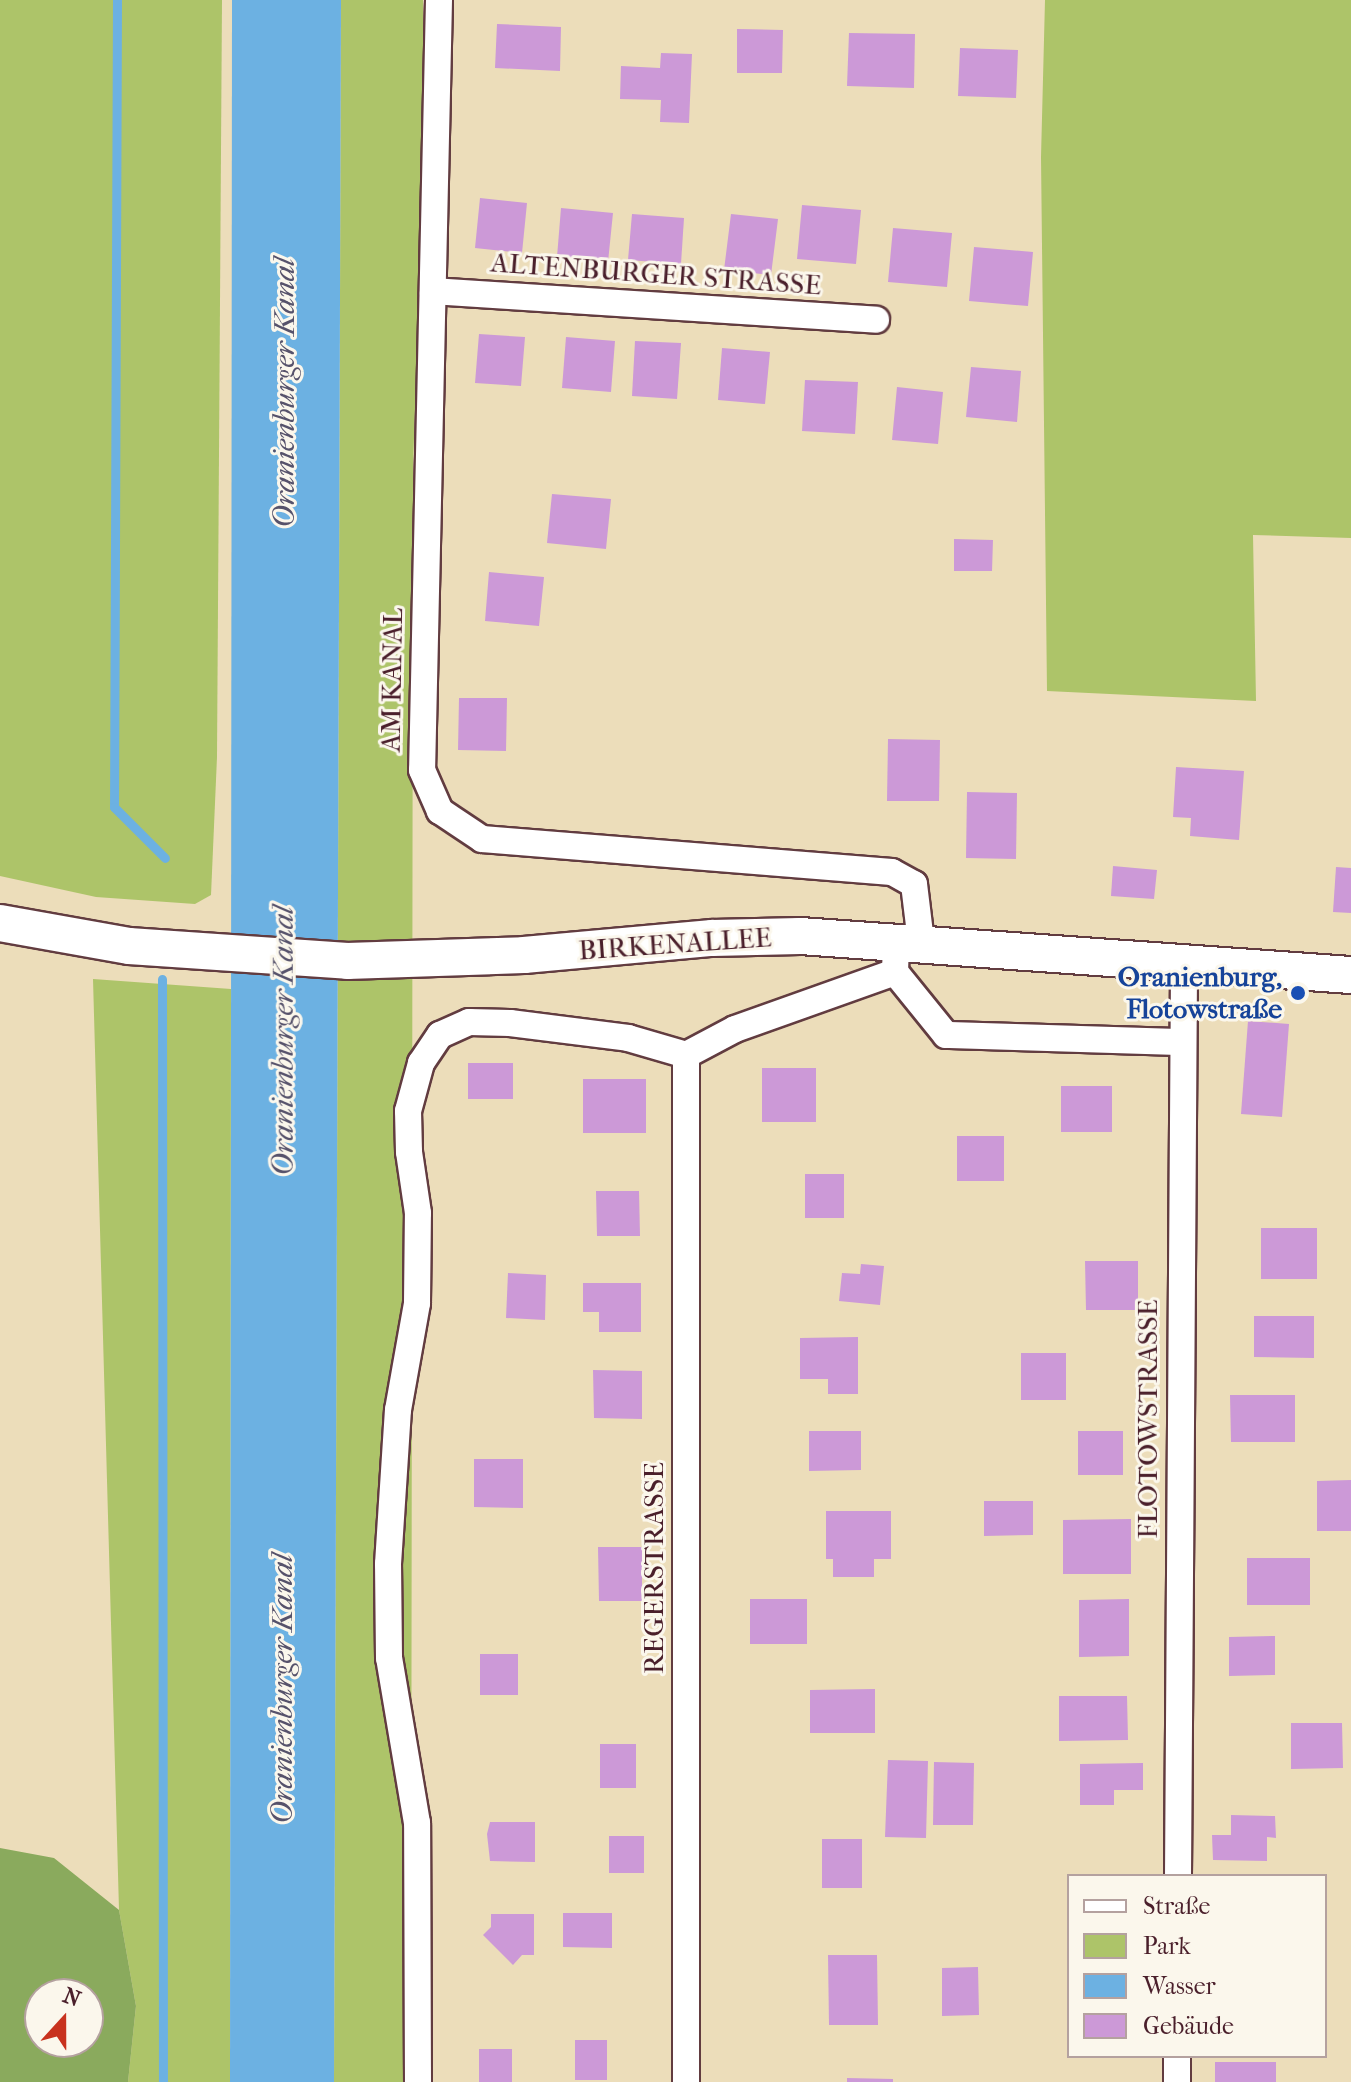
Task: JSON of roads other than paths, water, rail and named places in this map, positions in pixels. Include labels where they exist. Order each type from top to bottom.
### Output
[{"type":"street","name":"AM KANAL","points":[[439,0],[422,770],[440,811],[482,839],[892,872],[914,884],[904,952]]},
{"type":"street","name":"ALTENBURGER STRASSE","points":[[433,291],[876,320]]},
{"type":"street","name":"BIRKENALLEE","points":[[0,923],[129,946],[347,961],[524,955],[712,938],[800,936],[904,952],[1184,963],[1351,975]]},
{"type":"street","points":[[418,2082],[417,1823],[389,1658],[388,1564],[398,1410],[418,1289],[418,1213],[409,1152],[408,1111],[421,1063],[440,1035],[469,1022],[510,1023],[628,1038],[686,1055],[735,1029],[904,952],[946,1035],[1182,1042]]},
{"type":"street","name":"FLOTOWSTRASSE","points":[[1178,1874],[1184,963]]},
{"type":"street","name":"REGERSTRASSE","points":[[686,1055],[686,2082]]},
{"type":"street","points":[[1177,2058],[1177,2082]]},
{"type":"water","name":"Oranienburger Kanal","points":[[232,0],[341,0],[334,2082],[230,2082]]},
{"type":"waterway","points":[[117,0],[114,807],[165,858]]},
{"type":"waterway","points":[[162,979],[163,2082]]},
{"type":"place","name":"Oranienburg, Flotowstraße","points":[[1298,993]]}]
